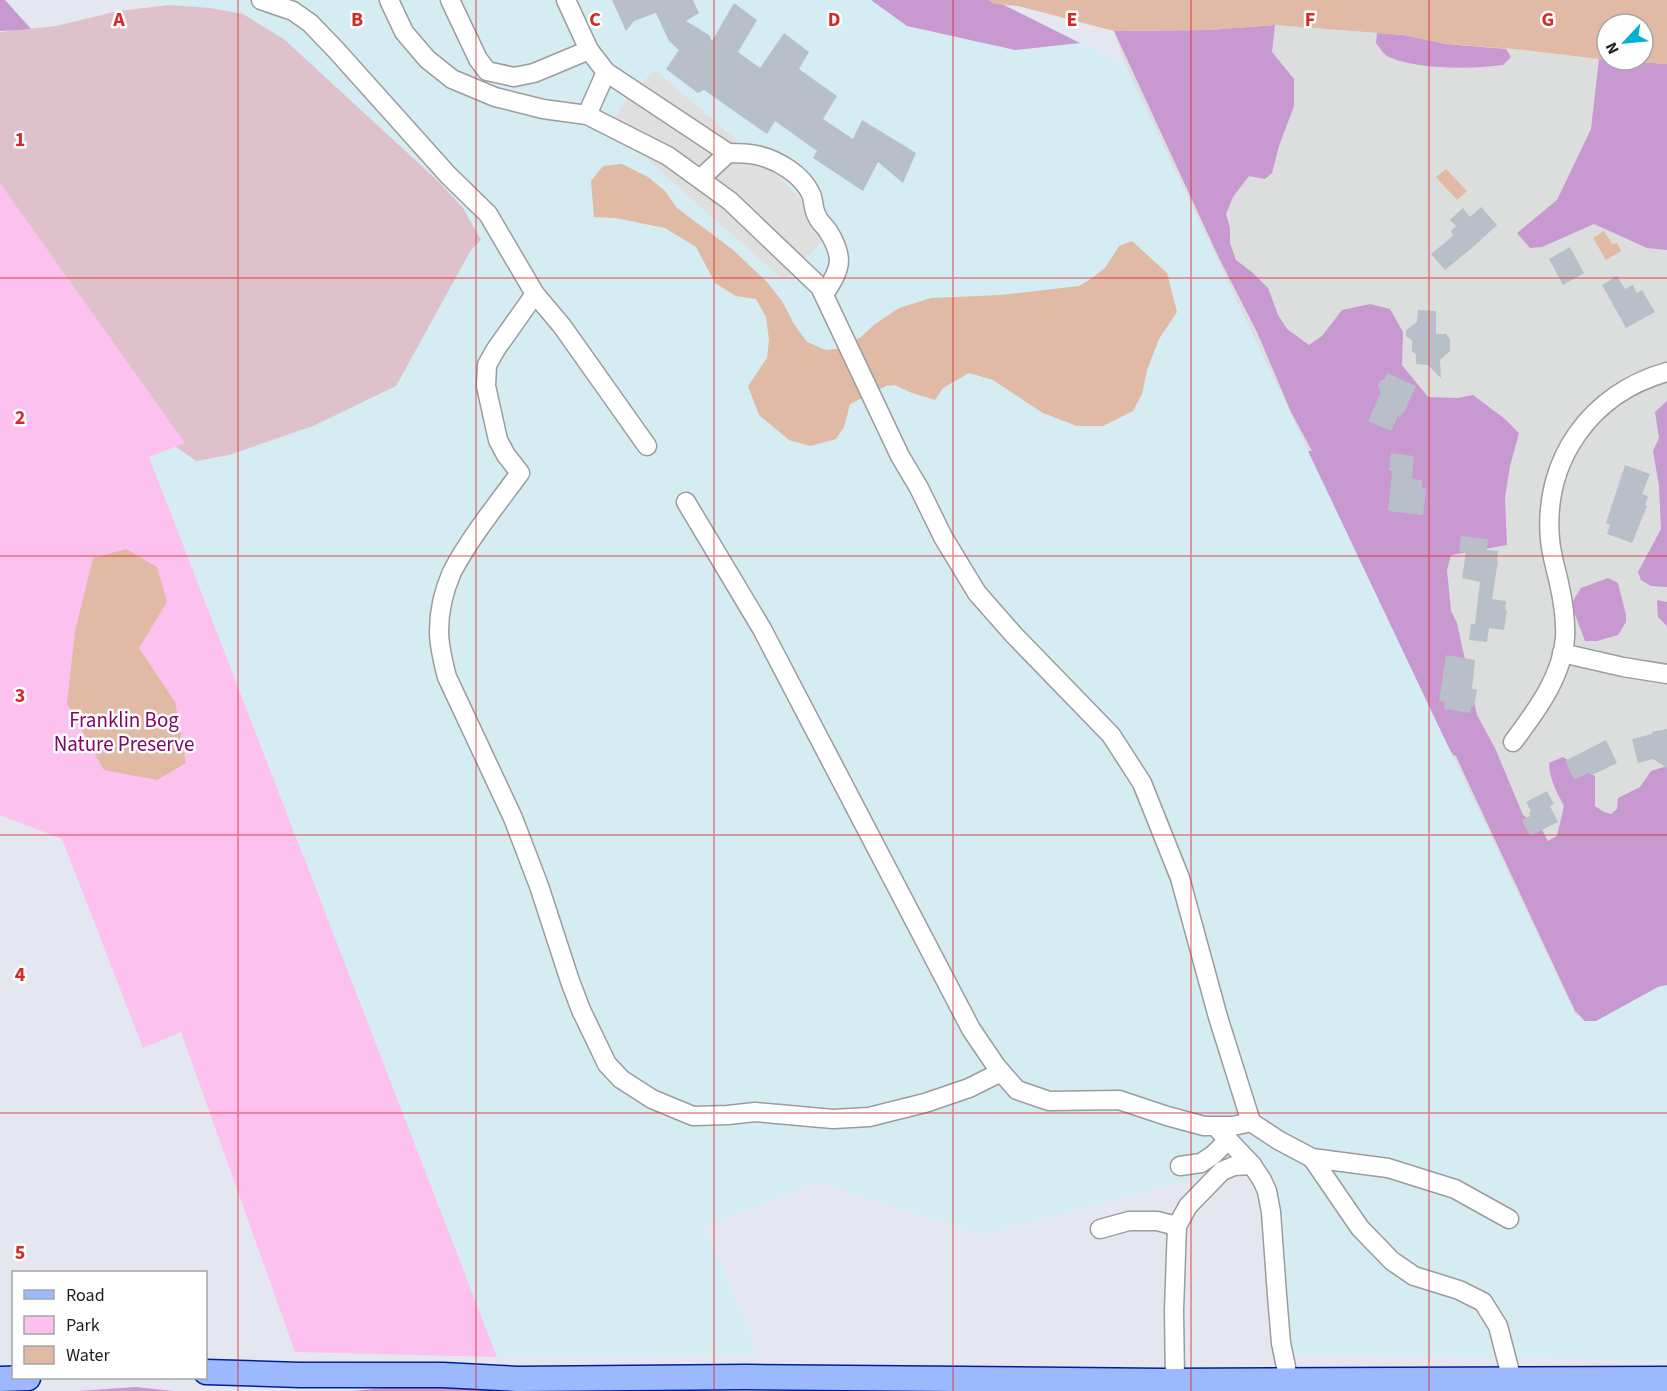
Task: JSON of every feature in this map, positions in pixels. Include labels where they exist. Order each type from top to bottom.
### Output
[{"type":"main road","points":[[207,1372],[339,1383],[443,1376],[518,1379],[746,1377],[1167,1384],[1651,1383]]},
{"type":"street","points":[[261,0],[293,11],[310,23],[448,175],[488,214],[535,294],[562,326],[647,446]]},
{"type":"street","points":[[389,0],[404,32],[427,59],[452,79],[495,97],[587,115],[668,156],[730,201],[820,287],[900,456],[943,537],[977,593],[1111,735],[1142,783],[1180,878],[1218,1017],[1251,1122],[1312,1158],[1388,1168],[1455,1189],[1509,1219]]},
{"type":"street","points":[[450,0],[478,59],[487,71],[514,77],[534,73],[589,50]]},
{"type":"street","points":[[566,0],[589,50],[606,72],[728,153],[754,154],[773,160],[800,178],[811,194],[816,215],[837,248],[840,261],[834,280],[825,294]]},
{"type":"street","points":[[587,115],[606,72]]},
{"type":"street","points":[[700,179],[728,153]]},
{"type":"street","points":[[535,294],[487,365],[486,386],[498,440],[506,455],[520,472],[452,573],[442,601],[439,632],[447,677],[513,818],[539,886],[570,981],[588,1026],[607,1064],[621,1079],[651,1099],[693,1116],[755,1112],[833,1119],[869,1117],[925,1103],[969,1088],[1001,1072]]},
{"type":"street","points":[[1513,742],[1545,695],[1556,673],[1565,638],[1564,612],[1550,542],[1549,521],[1550,501],[1558,470],[1573,439],[1602,405],[1633,385],[1667,372]]},
{"type":"street","points":[[686,502],[762,629],[971,1029],[1001,1072],[1017,1090],[1048,1101],[1119,1100],[1222,1133],[1262,1180],[1267,1191],[1271,1212],[1276,1295],[1286,1366]]},
{"type":"street","points":[[1562,653],[1667,674]]},
{"type":"street","points":[[1180,1166],[1201,1163],[1213,1155],[1222,1133],[1233,1126],[1251,1122]]},
{"type":"street","points":[[1312,1158],[1360,1228],[1392,1261],[1414,1276],[1459,1290],[1482,1302],[1498,1326],[1512,1385]]},
{"type":"street","points":[[1167,1384],[1174,1310],[1177,1226],[1188,1206],[1222,1171],[1234,1166],[1252,1166]]},
{"type":"street","points":[[1100,1229],[1129,1221],[1157,1221],[1177,1226]]},
{"type":"shaded area","points":[[0,0],[5,0],[32,30],[0,31]]},
{"type":"shaded area","points":[[152,0],[993,0],[1125,64],[1576,1016],[1667,974],[1667,1360],[1291,1355],[1253,1164],[981,1235],[817,1182],[705,1227],[760,1356],[497,1357],[149,456],[354,379],[238,23]]},
{"type":"shaded area","points":[[871,0],[994,0],[1080,43],[1015,50],[907,26]]},
{"type":"shaded area","points":[[170,5],[210,8],[243,14],[285,40],[440,183],[463,208],[481,240],[471,250],[396,386],[313,426],[229,455],[196,461],[154,431],[0,217],[0,32],[56,26],[118,11]]},
{"type":"shaded area","points":[[1275,25],[1404,35],[1446,44],[1595,59],[1595,72],[1655,72],[1655,63],[1667,64],[1667,974],[1576,1016],[1131,78],[1114,31],[1208,30]]},
{"type":"shaded area","points":[[1275,25],[1272,52],[1294,79],[1294,106],[1272,173],[1265,179],[1249,176],[1233,197],[1226,214],[1230,228],[1230,243],[1236,260],[1268,288],[1278,315],[1287,329],[1309,345],[1322,336],[1342,310],[1370,304],[1390,309],[1403,332],[1402,365],[1428,397],[1458,398],[1473,395],[1505,419],[1519,433],[1510,466],[1505,498],[1507,545],[1451,555],[1447,570],[1451,611],[1457,623],[1477,715],[1495,748],[1523,815],[1542,830],[1548,841],[1557,836],[1564,806],[1552,780],[1549,763],[1563,757],[1595,776],[1595,806],[1611,814],[1617,809],[1618,798],[1640,787],[1651,771],[1667,766],[1667,985],[1658,987],[1596,1021],[1585,1021],[1575,1011],[1456,756],[1448,746],[1308,451],[1312,451],[1291,412],[1257,332],[1219,258],[1114,31],[1208,30]]},
{"type":"shaded area","points":[[1377,33],[1404,35],[1446,44],[1506,49],[1511,57],[1503,65],[1490,66],[1461,68],[1415,64],[1385,55],[1376,43]]},
{"type":"shaded area","points":[[1655,63],[1667,64],[1667,250],[1647,248],[1594,224],[1542,247],[1530,248],[1517,233],[1557,200],[1591,129],[1598,72],[1655,72]]},
{"type":"shaded area","points":[[655,70],[763,163],[833,231],[784,280],[668,178],[611,124],[627,99]]},
{"type":"shaded area","points":[[1667,401],[1667,587],[1651,586],[1641,580],[1638,572],[1661,529],[1659,486],[1653,451],[1659,438],[1655,412]]},
{"type":"shaded area","points":[[1608,578],[1618,583],[1626,622],[1618,635],[1597,641],[1585,641],[1571,604],[1581,588]]},
{"type":"shaded area","points":[[1657,600],[1667,602],[1667,626],[1658,617]]},
{"type":"shaded area","points":[[418,1384],[555,1387],[559,1391],[353,1391]]},
{"type":"shaded area","points":[[136,1387],[174,1391],[78,1391]]},
{"type":"green space","name":"Franklin Bog Nature Preserve","points":[[0,183],[185,443],[149,457],[497,1357],[295,1352],[181,1032],[143,1048],[62,839],[0,815]]},
{"type":"water","points":[[988,0],[1667,0],[1667,64],[1655,63],[1655,12],[1595,12],[1595,59],[1446,44],[1404,35],[1275,25],[1208,30],[1114,31],[1018,6],[994,4]]},
{"type":"water","points":[[622,164],[648,177],[665,191],[677,208],[732,249],[767,282],[782,301],[807,342],[826,350],[837,349],[861,337],[875,324],[899,308],[931,298],[1001,295],[1079,286],[1105,268],[1119,246],[1132,241],[1167,273],[1177,312],[1159,339],[1147,370],[1142,394],[1133,411],[1103,426],[1077,426],[1043,413],[993,380],[969,373],[943,388],[935,400],[895,385],[886,386],[850,404],[844,427],[836,439],[810,446],[789,440],[759,415],[748,386],[767,358],[769,340],[766,317],[756,299],[736,296],[715,283],[696,247],[665,228],[615,218],[594,217],[591,181],[603,166]]},
{"type":"water","points":[[1446,169],[1467,191],[1457,200],[1436,177]]},
{"type":"water","points":[[1604,231],[1612,244],[1617,243],[1621,251],[1606,260],[1593,238]]},
{"type":"water","points":[[126,549],[157,567],[167,602],[139,648],[175,702],[186,763],[157,780],[104,770],[67,704],[75,631],[93,558]]},
{"type":"building","points":[[612,0],[693,0],[699,13],[686,21],[709,35],[712,41],[734,3],[757,20],[738,52],[760,68],[784,33],[809,52],[799,69],[837,96],[823,119],[853,139],[862,120],[916,153],[903,183],[878,162],[863,191],[813,158],[817,151],[775,121],[767,134],[704,90],[698,93],[666,69],[679,50],[669,41],[656,13],[634,21],[626,31]]},
{"type":"building","points":[[1481,207],[1497,225],[1445,270],[1431,254],[1453,236],[1451,231],[1456,226],[1450,220],[1463,208],[1470,217]]},
{"type":"building","points":[[1570,247],[1584,273],[1563,285],[1549,259]]},
{"type":"building","points":[[1617,276],[1625,289],[1633,285],[1637,293],[1642,290],[1655,312],[1626,328],[1602,285]]},
{"type":"building","points":[[1418,310],[1436,311],[1436,334],[1446,334],[1450,339],[1450,351],[1440,360],[1441,378],[1428,365],[1416,364],[1416,355],[1412,351],[1412,340],[1406,336],[1406,330],[1417,322]]},
{"type":"building","points":[[1387,373],[1416,386],[1404,413],[1400,418],[1398,416],[1391,431],[1368,421],[1381,392],[1378,386]]},
{"type":"building","points":[[1391,453],[1414,456],[1412,479],[1422,480],[1422,488],[1426,489],[1423,515],[1388,511],[1392,471],[1389,471]]},
{"type":"building","points":[[1625,465],[1650,474],[1642,494],[1648,496],[1645,505],[1647,506],[1632,543],[1607,534],[1610,525],[1606,523]]},
{"type":"building","points":[[1461,536],[1488,539],[1487,550],[1498,551],[1492,599],[1506,601],[1505,610],[1507,610],[1504,630],[1489,628],[1487,642],[1469,640],[1471,624],[1475,624],[1480,582],[1462,578],[1466,552],[1459,552]]},
{"type":"building","points":[[1446,655],[1475,660],[1472,689],[1477,690],[1470,713],[1444,709],[1445,702],[1439,701]]},
{"type":"building","points":[[1667,729],[1667,768],[1653,759],[1638,763],[1632,739]]},
{"type":"building","points":[[1606,740],[1617,763],[1592,775],[1590,772],[1574,780],[1565,761]]},
{"type":"building","points":[[1547,791],[1554,804],[1550,806],[1558,822],[1530,836],[1522,820],[1530,816],[1531,811],[1526,802]]}]
